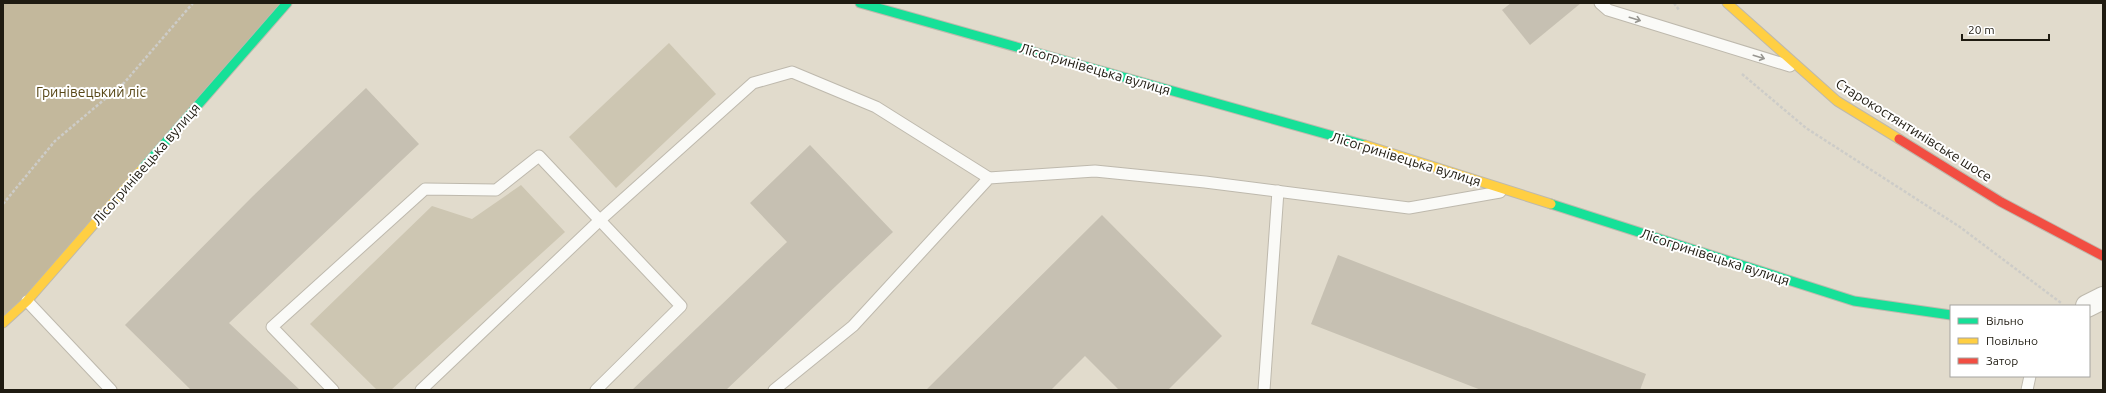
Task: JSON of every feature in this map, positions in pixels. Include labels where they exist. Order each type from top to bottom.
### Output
[{"type":"street","name":"Лісогринівецька вулиця","points":[[3,324],[26,301],[287,3]]},
{"type":"street","name":"Лісогринівецька вулиця","points":[[860,3],[1358,143],[1854,301],[1922,312],[1950,314]]},
{"type":"street","name":"Старокостянтинівське шосе","points":[[1727,3],[1802,70],[1844,105],[2001,202],[2103,256]]},
{"type":"street","points":[[2089,305],[2103,298]]},
{"type":"lane","points":[[1600,3],[1608,10],[1802,70]]},
{"type":"lane","points":[[421,390],[599,221],[753,83],[792,72],[876,107],[989,178],[1095,170],[1278,191],[1408,208],[1508,191]]},
{"type":"lane","points":[[333,390],[272,327],[425,190],[496,190],[539,156],[681,306],[596,390]]},
{"type":"lane","points":[[774,390],[853,326],[989,178]]},
{"type":"lane","points":[[1264,390],[1278,191]]},
{"type":"lane","points":[[26,301],[111,390]]},
{"type":"lane","points":[[2027,390],[2030,377]]},
{"type":"path","points":[[3,204],[55,141],[124,84],[193,3]]},
{"type":"path","points":[[1674,3],[1699,38]]},
{"type":"path","points":[[1741,73],[1806,128],[1960,227],[2063,305]]},
{"type":"shaded area","points":[[669,43],[716,94],[616,188],[569,137]]},
{"type":"shaded area","points":[[521,185],[565,232],[391,390],[377,390],[310,324],[432,206],[472,219]]},
{"type":"green space","name":"Гринівецький ліс","points":[[3,3],[287,3],[3,323]]},
{"type":"building","points":[[1511,3],[1581,3],[1530,45],[1502,10]]},
{"type":"building","points":[[366,88],[419,144],[229,323],[300,390],[191,390],[125,325],[253,196]]},
{"type":"building","points":[[810,145],[893,232],[726,390],[632,390],[787,242],[750,203]]},
{"type":"building","points":[[1102,215],[1222,336],[1168,390],[1119,390],[1085,356],[1051,390],[926,390]]},
{"type":"building","points":[[1338,255],[1646,374],[1640,390],[1481,390],[1311,324]]},
{"type":"traffic: fast","points":[[142,169],[287,3]]},
{"type":"traffic: fast","points":[[860,3],[1365,145]]},
{"type":"traffic: fast","points":[[1551,204],[1854,301],[1950,315]]},
{"type":"traffic: slow","points":[[1727,3],[1837,101],[1899,139]]},
{"type":"traffic: slow","points":[[1365,145],[1551,204]]},
{"type":"traffic: slow","points":[[3,323],[27,301],[142,169]]},
{"type":"traffic: jam","points":[[1899,139],[2001,202],[2103,256]]}]
